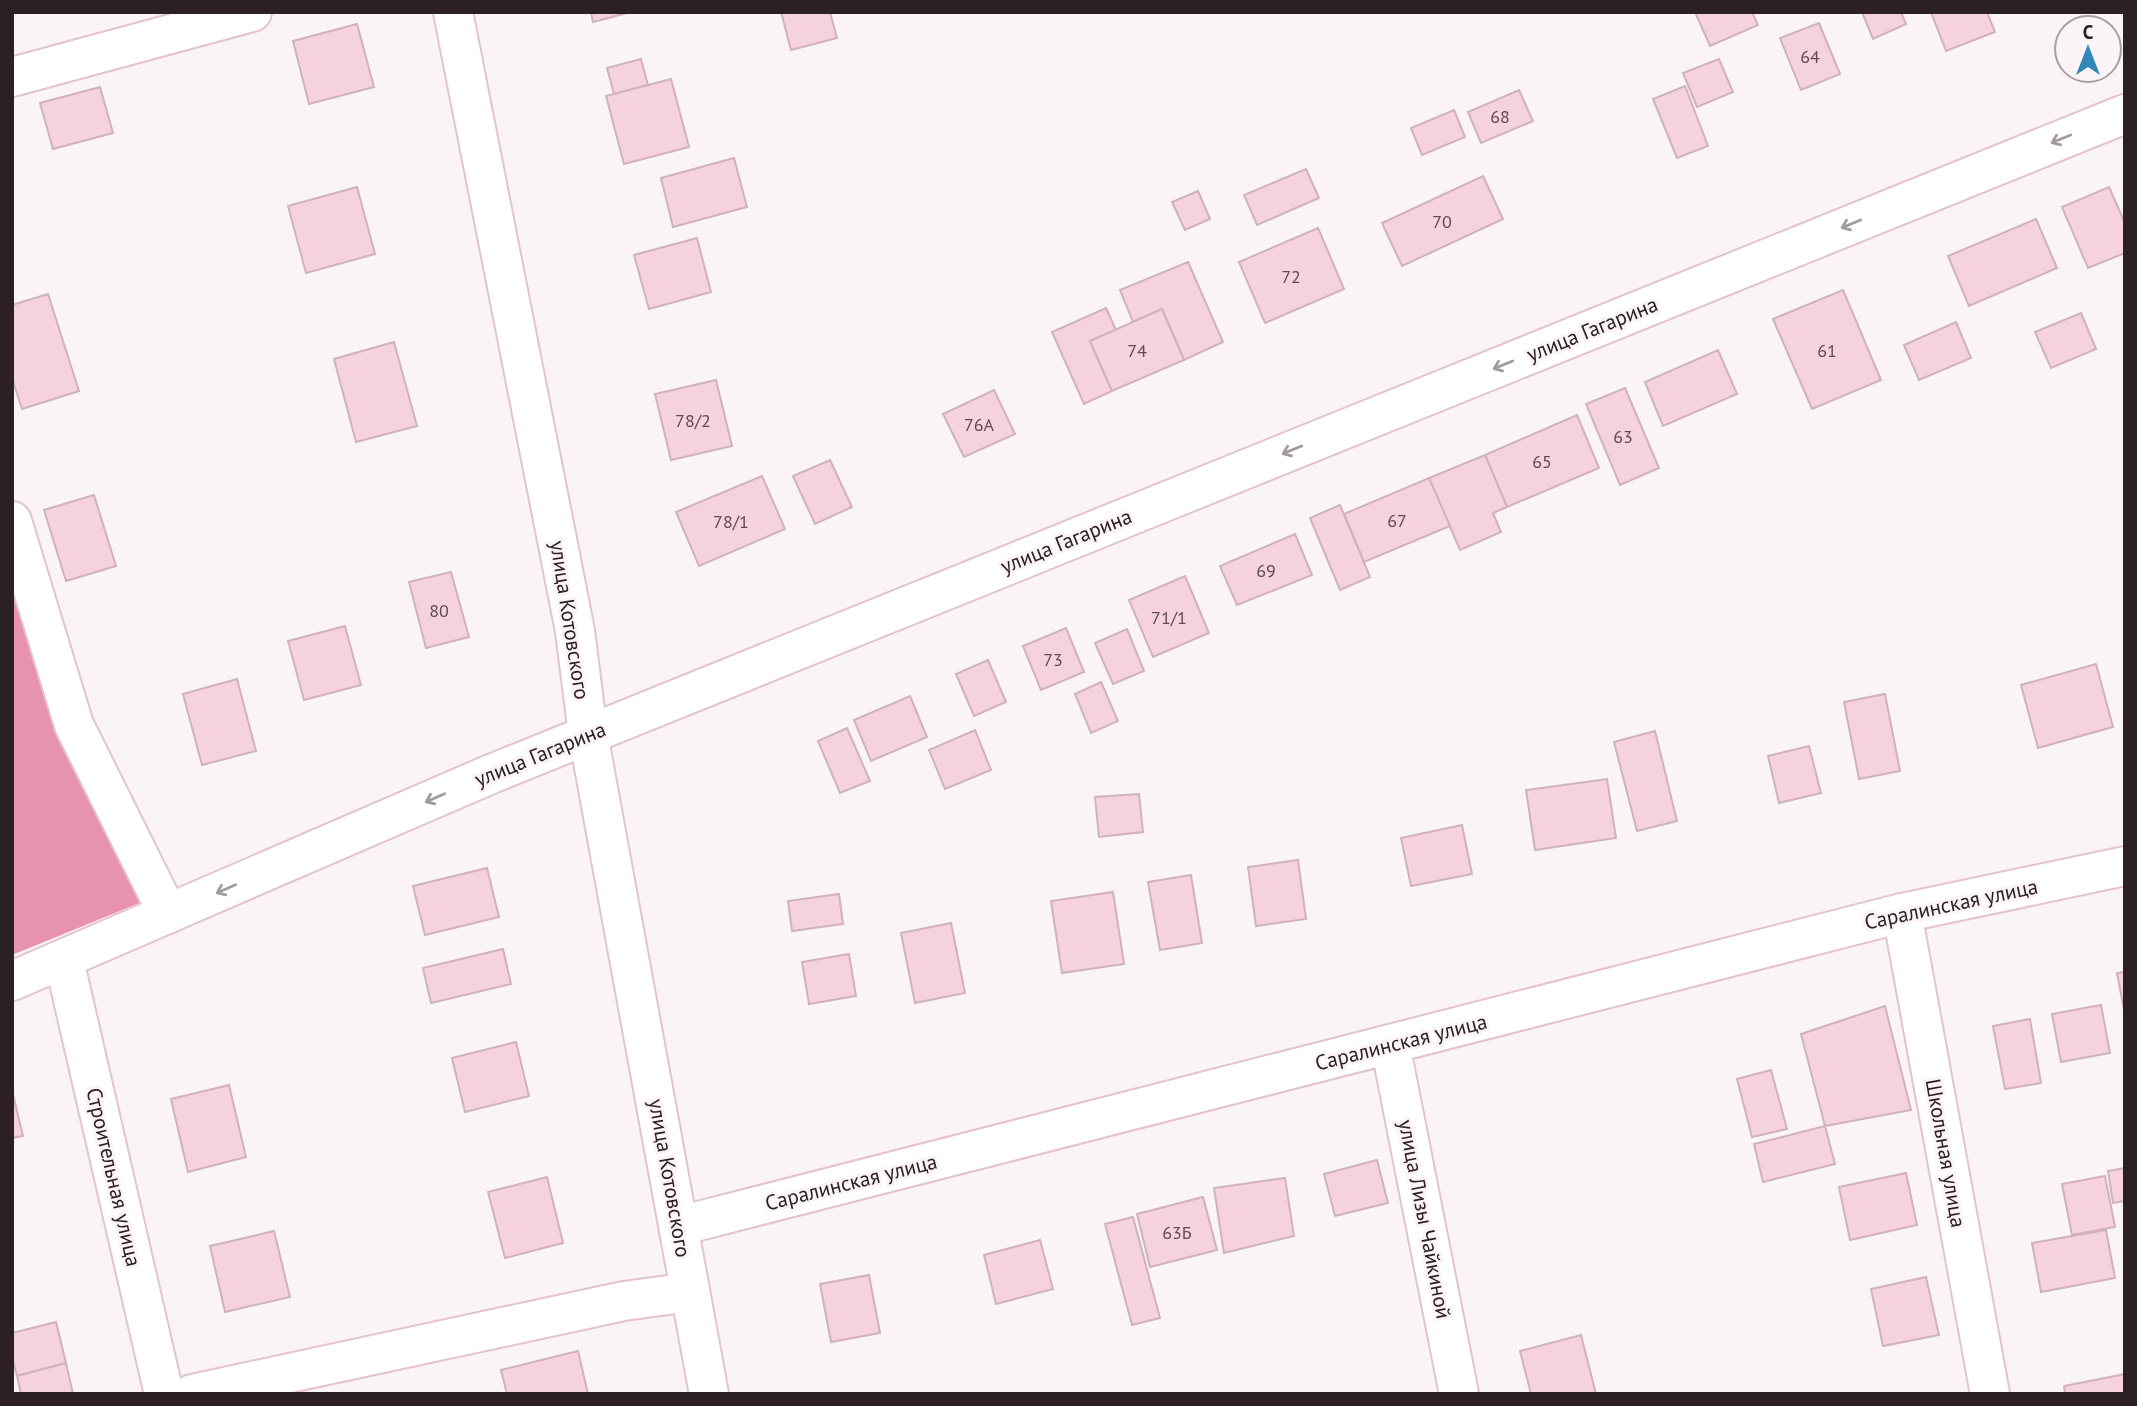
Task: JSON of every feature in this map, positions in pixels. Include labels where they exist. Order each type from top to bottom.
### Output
[{"type":"street","points":[[12,77],[252,12]]},
{"type":"street","name":"улица Котовского","points":[[453,12],[575,631],[588,734],[709,1394]]},
{"type":"street","name":"улица Гагарина","points":[[12,981],[588,734],[2125,114]]},
{"type":"street","points":[[12,521],[75,725],[168,914]]},
{"type":"street","name":"Саралинская улица","points":[[678,1226],[1902,913],[2125,866]]},
{"type":"street","name":"Школьная улица","points":[[1902,913],[1990,1394]]},
{"type":"street","name":"Строительная улица","points":[[64,960],[164,1394]]},
{"type":"street","name":"улица Лизы Чайкиной","points":[[1390,1044],[1459,1394]]},
{"type":"street","points":[[192,1394],[624,1301],[691,1292]]},
{"type":"shaded area","points":[[12,556],[142,902],[12,955]]},
{"type":"building","points":[[591,12],[631,12],[593,22]]},
{"type":"building","points":[[781,12],[830,12],[837,38],[791,50]]},
{"type":"building","points":[[1695,12],[1752,12],[1758,25],[1710,46]]},
{"type":"building","points":[[1862,12],[1901,12],[1906,24],[1873,39]]},
{"type":"building","points":[[1931,12],[1987,12],[1995,32],[1946,51]]},
{"type":"building","points":[[1819,23],[1840,74],[1801,90],[1780,38]]},
{"type":"building","points":[[357,24],[374,87],[309,104],[293,41]]},
{"type":"building","points":[[641,59],[648,85],[614,94],[607,68]]},
{"type":"building","points":[[1719,59],[1733,92],[1697,107],[1683,73]]},
{"type":"building","points":[[671,79],[689,147],[624,164],[606,96]]},
{"type":"building","points":[[1685,86],[1708,146],[1677,158],[1653,99]]},
{"type":"building","points":[[100,87],[113,133],[53,149],[40,103]]},
{"type":"building","points":[[1519,90],[1533,121],[1481,143],[1468,112]]},
{"type":"building","points":[[1454,110],[1465,137],[1422,155],[1411,128]]},
{"type":"building","points":[[734,158],[747,207],[673,227],[661,178]]},
{"type":"building","points":[[1306,169],[1319,198],[1257,225],[1244,195]]},
{"type":"building","points":[[1483,176],[1503,219],[1402,266],[1382,223]]},
{"type":"building","points":[[357,187],[375,254],[306,273],[288,206]]},
{"type":"building","points":[[2109,187],[2125,223],[2125,253],[2088,268],[2062,207]]},
{"type":"building","points":[[1198,191],[1210,219],[1185,230],[1172,202]]},
{"type":"building","points":[[2036,219],[2057,268],[1969,306],[1948,256]]},
{"type":"building","points":[[1318,228],[1344,289],[1265,323],[1239,262]]},
{"type":"building","points":[[697,238],[711,292],[649,309],[634,255]]},
{"type":"building","points":[[1188,262],[1223,342],[1184,360],[1162,309],[1133,322],[1120,290]]},
{"type":"building","points":[[1843,290],[1881,380],[1812,409],[1773,319]]},
{"type":"building","points":[[48,294],[79,391],[22,409],[12,378],[12,305]]},
{"type":"building","points":[[1106,308],[1116,330],[1090,341],[1112,391],[1084,404],[1052,332]]},
{"type":"building","points":[[1162,309],[1184,360],[1112,391],[1090,341]]},
{"type":"building","points":[[2081,313],[2096,349],[2051,368],[2035,332]]},
{"type":"building","points":[[1956,322],[1971,358],[1919,380],[1904,345]]},
{"type":"building","points":[[394,342],[417,426],[356,442],[334,359]]},
{"type":"building","points":[[1718,350],[1737,394],[1663,426],[1645,382]]},
{"type":"building","points":[[716,380],[732,446],[671,460],[655,394]]},
{"type":"building","points":[[1625,388],[1659,468],[1620,485],[1586,404]]},
{"type":"building","points":[[994,390],[1015,434],[964,457],[943,414]]},
{"type":"building","points":[[1577,415],[1599,468],[1507,507],[1485,455]]},
{"type":"building","points":[[1485,455],[1507,507],[1493,513],[1501,532],[1460,550],[1429,478]]},
{"type":"building","points":[[830,460],[852,507],[815,524],[793,476]]},
{"type":"building","points":[[762,476],[785,529],[699,566],[676,512]]},
{"type":"building","points":[[1429,478],[1450,526],[1364,562],[1344,514]]},
{"type":"building","points":[[94,495],[116,566],[66,581],[44,510]]},
{"type":"building","points":[[1340,505],[1370,577],[1340,590],[1310,518]]},
{"type":"building","points":[[1295,534],[1312,575],[1237,605],[1220,566]]},
{"type":"building","points":[[451,572],[469,637],[426,648],[409,582]]},
{"type":"building","points":[[1185,576],[1209,633],[1153,657],[1129,600]]},
{"type":"building","points":[[345,626],[361,685],[304,700],[288,641]]},
{"type":"building","points":[[1066,628],[1084,672],[1041,690],[1023,646]]},
{"type":"building","points":[[1127,629],[1144,671],[1113,684],[1095,643]]},
{"type":"building","points":[[988,660],[1006,702],[974,716],[956,674]]},
{"type":"building","points":[[2096,664],[2113,727],[2038,748],[2021,685]]},
{"type":"building","points":[[237,679],[256,751],[202,765],[183,694]]},
{"type":"building","points":[[1101,682],[1118,721],[1091,733],[1075,694]]},
{"type":"building","points":[[1885,694],[1900,771],[1859,779],[1844,702]]},
{"type":"building","points":[[910,696],[927,737],[871,761],[854,720]]},
{"type":"building","points":[[847,728],[870,781],[840,793],[818,741]]},
{"type":"building","points":[[975,730],[991,770],[945,789],[929,750]]},
{"type":"building","points":[[1655,731],[1677,821],[1637,831],[1614,742]]},
{"type":"building","points":[[1809,746],[1821,793],[1779,803],[1768,756]]},
{"type":"building","points":[[1607,779],[1616,838],[1535,850],[1526,790]]},
{"type":"building","points":[[1139,794],[1143,832],[1099,837],[1095,797]]},
{"type":"building","points":[[1462,825],[1472,874],[1411,886],[1401,838]]},
{"type":"building","points":[[1298,860],[1306,919],[1256,926],[1248,867]]},
{"type":"building","points":[[487,868],[499,917],[425,935],[413,886]]},
{"type":"building","points":[[1191,875],[1202,943],[1160,950],[1148,882]]},
{"type":"building","points":[[1113,892],[1124,964],[1062,973],[1051,901]]},
{"type":"building","points":[[839,894],[843,924],[792,931],[788,901]]},
{"type":"building","points":[[951,923],[965,993],[915,1003],[901,933]]},
{"type":"building","points":[[503,949],[511,984],[431,1003],[423,968]]},
{"type":"building","points":[[849,954],[856,996],[809,1004],[802,962]]},
{"type":"building","points":[[2125,972],[2125,1015],[2117,973]]},
{"type":"building","points":[[2101,1005],[2110,1053],[2061,1062],[2052,1014]]},
{"type":"building","points":[[1885,1006],[1911,1110],[1825,1126],[1801,1034]]},
{"type":"building","points":[[2030,1019],[2041,1083],[2005,1089],[1993,1026]]},
{"type":"building","points":[[516,1042],[529,1096],[465,1112],[452,1058]]},
{"type":"building","points":[[1771,1070],[1787,1129],[1752,1137],[1737,1079]]},
{"type":"building","points":[[229,1085],[246,1157],[188,1172],[171,1099]]},
{"type":"building","points":[[12,1090],[23,1136],[12,1138]]},
{"type":"building","points":[[1825,1126],[1835,1164],[1763,1182],[1754,1144]]},
{"type":"building","points":[[1377,1160],[1388,1203],[1335,1216],[1324,1174]]},
{"type":"building","points":[[2125,1168],[2125,1201],[2113,1203],[2108,1171]]},
{"type":"building","points":[[1906,1173],[1917,1225],[1850,1240],[1839,1187]]},
{"type":"building","points":[[2105,1176],[2115,1227],[2072,1235],[2062,1184]]},
{"type":"building","points":[[547,1177],[563,1243],[505,1258],[488,1192]]},
{"type":"building","points":[[1285,1178],[1294,1236],[1224,1253],[1214,1188]]},
{"type":"building","points":[[1203,1197],[1217,1250],[1150,1267],[1137,1214]]},
{"type":"building","points":[[1133,1217],[1160,1318],[1132,1325],[1105,1224]]},
{"type":"building","points":[[2106,1230],[2115,1278],[2041,1292],[2032,1243]]},
{"type":"building","points":[[274,1231],[290,1297],[225,1312],[210,1246]]},
{"type":"building","points":[[1040,1240],[1053,1289],[996,1304],[984,1255]]},
{"type":"building","points":[[869,1275],[880,1333],[831,1342],[820,1284]]},
{"type":"building","points":[[1926,1277],[1939,1335],[1883,1346],[1871,1289]]},
{"type":"building","points":[[56,1322],[66,1363],[17,1376],[12,1357],[12,1333]]},
{"type":"building","points":[[1581,1335],[1596,1394],[1531,1394],[1520,1351]]},
{"type":"building","points":[[578,1351],[588,1394],[507,1394],[501,1370]]},
{"type":"building","points":[[66,1363],[73,1394],[21,1394],[17,1376]]},
{"type":"building","points":[[2125,1374],[2125,1394],[2065,1394],[2064,1386]]}]
